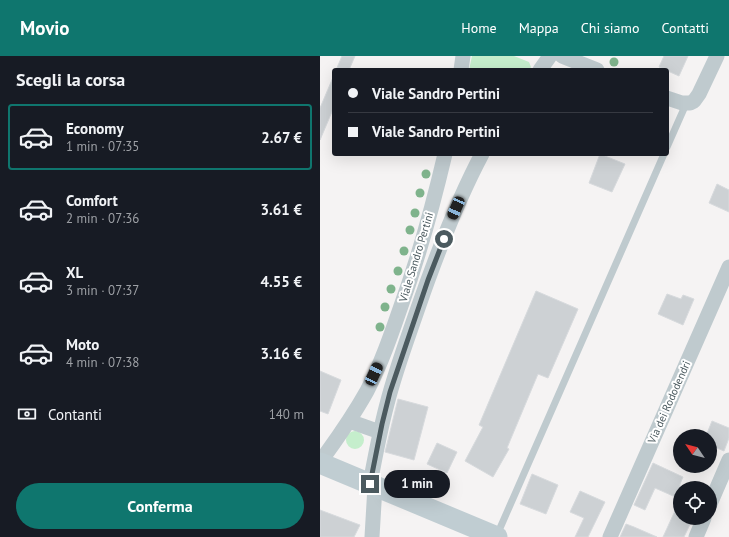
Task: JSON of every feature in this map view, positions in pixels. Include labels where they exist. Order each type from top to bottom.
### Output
[{"type":"main road","points":[[320,463],[496,537]]},
{"type":"street","points":[[461,68],[463,56]]},
{"type":"street","points":[[541,68],[550,56]]},
{"type":"street","points":[[562,56],[592,68]]},
{"type":"street","points":[[669,99],[686,104],[694,101],[699,94],[717,56]]},
{"type":"street","name":"Viale Sandro Pertini","points":[[320,463],[349,421],[367,390],[382,358],[413,272],[444,156]]},
{"type":"street","name":"Viale Sandro Pertini","points":[[372,537],[373,485],[380,432],[388,398],[438,252],[470,177],[481,156]]},
{"type":"street","name":"Via dei Rododendri","points":[[610,537],[729,267]]},
{"type":"street","points":[[382,358],[399,365]]},
{"type":"street","points":[[349,421],[380,432]]},
{"type":"street","points":[[717,488],[729,460]]},
{"type":"street","points":[[696,537],[701,525]]},
{"type":"lane","points":[[669,142],[686,104]]},
{"type":"lane","points":[[496,537],[663,156]]},
{"type":"green space","points":[[472,56],[514,56],[529,62],[531,67],[530,68],[469,68]]},
{"type":"green space","points":[[351,431],[359,431],[364,436],[362,447],[359,449],[351,449],[346,444],[346,436]]},
{"type":"building","points":[[342,56],[355,56],[350,68],[337,68]]},
{"type":"building","points":[[664,56],[688,56],[679,76],[669,72],[669,68],[659,67]]},
{"type":"building","points":[[332,80],[332,112],[320,140],[320,108]]},
{"type":"building","points":[[599,156],[605,156],[625,164],[612,192],[589,183]]},
{"type":"building","points":[[717,184],[729,190],[729,212],[709,203]]},
{"type":"building","points":[[536,291],[578,309],[548,378],[538,374],[507,448],[509,449],[493,477],[465,461],[483,427],[479,425]]},
{"type":"building","points":[[667,294],[681,299],[683,295],[694,299],[683,325],[658,314]]},
{"type":"building","points":[[320,371],[341,380],[328,414],[320,411]]},
{"type":"building","points":[[398,399],[428,407],[414,460],[385,452]]},
{"type":"building","points":[[712,421],[729,428],[729,438],[724,451],[717,448],[717,429],[709,429]]},
{"type":"building","points":[[437,443],[457,452],[447,473],[427,464]]},
{"type":"building","points":[[653,463],[683,477],[681,481],[673,481],[673,496],[655,488],[645,510],[634,505]]},
{"type":"building","points":[[532,474],[558,485],[546,514],[520,504]]},
{"type":"building","points":[[580,491],[605,502],[588,537],[575,537],[584,518],[570,512]]},
{"type":"building","points":[[320,510],[360,525],[354,537],[320,537]]},
{"type":"building","points":[[673,515],[673,525],[690,525],[684,537],[663,537]]},
{"type":"building","points":[[626,524],[634,527],[657,537],[620,537]]},
{"type":"route","points":[[370,484],[390,392],[428,280],[444,239]]}]
